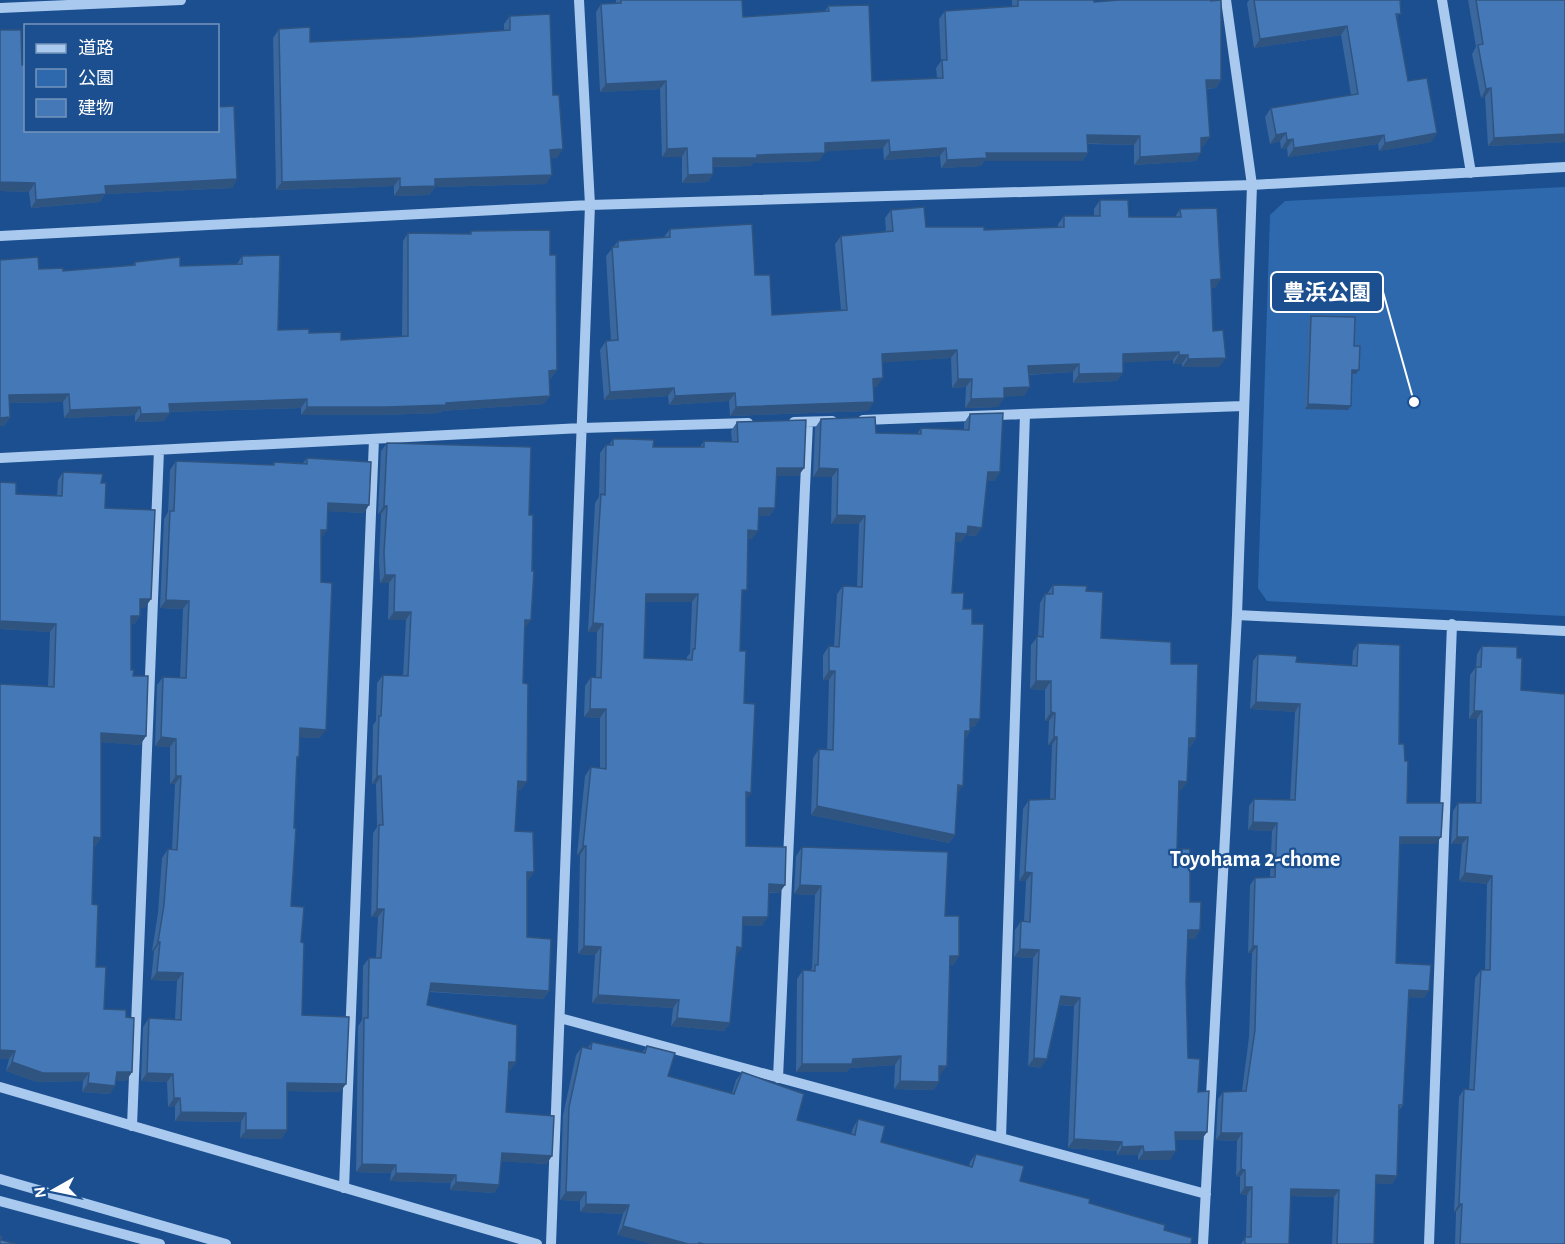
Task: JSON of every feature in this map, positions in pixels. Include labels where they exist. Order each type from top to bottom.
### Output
[{"type":"street","points":[[0,8],[181,0]]},
{"type":"street","points":[[551,1244],[590,205],[579,0]]},
{"type":"street","points":[[1203,1244],[1237,615],[1252,185],[1226,0]]},
{"type":"street","points":[[1442,0],[1471,173]]},
{"type":"street","points":[[0,236],[590,205],[1252,185],[1565,167]]},
{"type":"street","points":[[784,422],[1243,406]]},
{"type":"street","points":[[1001,1138],[1025,414]]},
{"type":"street","points":[[778,1077],[808,422]]},
{"type":"street","points":[[0,458],[582,428],[760,423]]},
{"type":"street","points":[[344,1188],[374,439]]},
{"type":"street","points":[[132,1126],[159,450]]},
{"type":"street","points":[[1237,615],[1565,631]]},
{"type":"street","points":[[1429,1244],[1452,624]]},
{"type":"street","points":[[560,1018],[1206,1194]]},
{"type":"street","points":[[0,1087],[537,1244]]},
{"type":"street","points":[[0,1179],[226,1244]]},
{"type":"street","points":[[0,1201],[160,1244]]},
{"type":"green space","points":[[1565,187],[1565,616],[1267,601],[1258,588],[1270,215],[1285,201]]},
{"type":"building","points":[[621,0],[742,0],[743,17],[829,11],[828,6],[869,5],[872,81],[943,78],[942,60],[947,60],[945,11],[1018,6],[1018,0],[1094,0],[1094,2],[1221,0],[1221,80],[1206,80],[1210,137],[1201,138],[1201,153],[1140,157],[1140,136],[1087,135],[1088,153],[986,153],[987,158],[947,160],[946,148],[890,152],[889,140],[825,143],[825,153],[757,155],[757,158],[713,158],[713,174],[688,175],[687,148],[667,149],[666,81],[606,84],[601,4],[621,3]]},
{"type":"building","points":[[1254,0],[1400,0],[1401,14],[1396,14],[1408,81],[1427,78],[1437,133],[1385,143],[1384,135],[1294,148],[1293,139],[1287,140],[1286,133],[1276,135],[1271,108],[1358,94],[1347,26],[1260,39]]},
{"type":"building","points":[[1476,0],[1565,0],[1565,134],[1494,138],[1491,88],[1486,89],[1478,45],[1483,44]]},
{"type":"building","points":[[550,14],[553,95],[559,95],[563,149],[550,150],[552,175],[435,179],[435,186],[400,187],[400,178],[282,182],[279,29],[310,27],[310,42],[413,37],[510,30],[510,16]]},
{"type":"building","points":[[0,30],[21,30],[22,65],[24,65],[24,132],[219,132],[219,107],[234,106],[237,179],[105,186],[106,194],[36,200],[35,183],[0,182]]},
{"type":"building","points":[[1100,200],[1128,200],[1129,217],[1181,217],[1180,209],[1217,208],[1221,279],[1211,280],[1213,331],[1223,330],[1226,358],[1188,359],[1188,355],[1179,355],[1179,352],[1123,354],[1123,373],[1079,374],[1079,364],[1028,366],[1030,387],[1004,388],[1004,398],[971,399],[972,379],[958,379],[957,350],[882,354],[883,378],[873,379],[874,402],[736,407],[735,393],[675,396],[674,388],[610,392],[606,341],[618,340],[612,247],[618,247],[618,241],[670,237],[670,229],[752,224],[755,275],[770,275],[772,315],[847,310],[841,236],[893,231],[891,210],[924,207],[926,227],[984,227],[984,230],[1064,227],[1064,216],[1100,216]]},
{"type":"building","points":[[550,230],[550,255],[556,255],[557,370],[549,371],[550,396],[446,403],[446,405],[387,407],[307,407],[307,399],[169,404],[170,413],[141,414],[140,407],[70,410],[69,394],[9,395],[10,417],[0,418],[0,260],[38,257],[39,269],[63,268],[63,271],[135,265],[135,262],[180,257],[180,266],[242,264],[242,256],[280,255],[278,330],[309,329],[309,333],[341,332],[341,340],[408,336],[408,233],[471,234],[471,231]]},
{"type":"building","points":[[1311,316],[1355,317],[1354,346],[1360,346],[1359,370],[1352,370],[1351,406],[1308,404]]},
{"type":"building","points":[[1003,413],[1000,472],[988,472],[982,528],[968,526],[967,534],[956,533],[952,593],[964,593],[963,609],[972,609],[972,624],[984,624],[980,719],[970,719],[970,731],[965,731],[963,786],[958,785],[955,835],[817,806],[819,749],[833,750],[835,671],[829,671],[829,646],[839,647],[843,586],[862,587],[865,516],[837,515],[838,469],[819,468],[821,419],[875,417],[876,433],[921,434],[921,428],[969,430],[970,414]]},
{"type":"building","points":[[806,420],[804,468],[777,468],[775,508],[759,508],[758,531],[748,530],[747,590],[742,590],[740,651],[746,651],[744,703],[755,704],[751,793],[746,792],[746,846],[786,847],[785,885],[769,884],[768,917],[743,917],[742,948],[737,947],[730,1023],[677,1018],[679,1000],[598,995],[601,947],[584,946],[586,846],[583,846],[591,767],[606,769],[606,709],[590,709],[591,677],[601,678],[603,624],[593,623],[601,494],[605,495],[606,445],[613,445],[613,439],[654,440],[653,447],[704,447],[704,441],[738,442],[737,422]],"holes":[[[646,594],[698,594],[695,649],[693,649],[692,660],[644,658]]]},
{"type":"building","points":[[387,443],[531,447],[529,515],[533,515],[532,571],[534,571],[531,620],[525,620],[523,683],[528,684],[527,782],[518,781],[515,831],[533,832],[534,872],[527,872],[527,937],[551,939],[549,991],[431,983],[427,1005],[517,1025],[516,1062],[509,1062],[506,1112],[554,1116],[552,1156],[502,1153],[499,1185],[456,1182],[456,1175],[396,1173],[396,1165],[362,1164],[364,1018],[368,1018],[369,958],[381,958],[384,909],[377,909],[379,825],[383,825],[381,776],[377,776],[379,716],[381,716],[383,675],[408,676],[411,612],[394,612],[395,575],[385,575],[387,506],[384,506]]},
{"type":"building","points":[[307,458],[371,462],[369,505],[328,503],[327,530],[321,530],[321,582],[332,583],[326,730],[300,728],[294,828],[296,828],[291,906],[304,907],[301,942],[304,943],[302,1015],[349,1017],[346,1084],[287,1083],[287,1130],[246,1130],[246,1113],[181,1112],[180,1098],[174,1098],[173,1074],[147,1073],[149,1018],[181,1020],[183,973],[157,972],[168,849],[177,850],[181,776],[176,776],[176,739],[161,737],[163,677],[186,678],[189,601],[166,600],[170,511],[174,511],[176,461],[274,465],[274,462],[307,464]]},
{"type":"building","points":[[63,472],[103,474],[101,483],[106,483],[105,508],[155,510],[151,599],[140,599],[140,616],[131,616],[131,670],[134,670],[133,676],[148,676],[146,736],[101,733],[101,838],[94,837],[92,904],[98,905],[96,967],[106,967],[104,1009],[126,1010],[126,1017],[134,1018],[132,1072],[117,1072],[115,1086],[88,1083],[89,1073],[43,1073],[12,1062],[15,1051],[0,1050],[0,684],[54,687],[56,624],[0,621],[0,482],[16,483],[16,494],[62,496]]},
{"type":"building","points":[[1053,585],[1087,586],[1086,591],[1103,592],[1101,638],[1171,642],[1171,664],[1198,664],[1196,738],[1189,738],[1187,782],[1179,781],[1177,849],[1190,849],[1190,902],[1201,902],[1200,930],[1188,930],[1186,981],[1188,1058],[1200,1059],[1198,1092],[1209,1091],[1207,1132],[1175,1132],[1176,1151],[1144,1152],[1143,1146],[1122,1147],[1122,1142],[1074,1139],[1080,998],[1061,996],[1047,1059],[1034,1058],[1039,950],[1020,949],[1021,921],[1030,922],[1032,873],[1025,872],[1029,800],[1055,799],[1057,737],[1054,737],[1055,713],[1051,712],[1051,681],[1036,681],[1037,636],[1043,637],[1045,594],[1053,594]]},
{"type":"building","points":[[1358,643],[1400,645],[1399,744],[1404,744],[1405,761],[1408,761],[1407,803],[1443,803],[1441,837],[1400,837],[1396,963],[1431,965],[1429,991],[1409,990],[1403,1105],[1399,1105],[1397,1176],[1376,1175],[1374,1244],[1337,1244],[1339,1190],[1291,1189],[1289,1244],[1245,1244],[1245,1237],[1251,1237],[1252,1187],[1245,1187],[1245,1170],[1241,1169],[1242,1133],[1221,1133],[1223,1092],[1246,1091],[1255,1030],[1257,946],[1253,946],[1255,878],[1275,877],[1277,823],[1253,822],[1254,799],[1295,800],[1300,704],[1256,702],[1258,654],[1297,656],[1296,662],[1357,666]]},
{"type":"building","points":[[1482,646],[1517,647],[1517,658],[1522,658],[1521,690],[1565,694],[1565,1244],[1460,1244],[1462,1204],[1459,1204],[1464,1089],[1474,1090],[1481,970],[1490,970],[1492,876],[1465,873],[1468,837],[1457,837],[1458,803],[1481,803],[1482,711],[1474,711],[1476,667],[1481,667]]},
{"type":"building","points":[[802,847],[948,852],[945,916],[959,916],[959,956],[950,956],[947,1066],[939,1066],[939,1082],[900,1081],[901,1056],[853,1059],[852,1064],[802,1064],[803,970],[815,971],[815,965],[818,965],[821,886],[800,885]]},
{"type":"building","points":[[592,1042],[645,1053],[647,1046],[675,1053],[668,1076],[734,1094],[742,1072],[804,1094],[797,1120],[855,1135],[858,1119],[885,1126],[881,1142],[972,1167],[976,1154],[1024,1166],[1020,1181],[1090,1199],[1089,1203],[1165,1225],[1164,1230],[1192,1238],[1191,1244],[688,1244],[623,1226],[629,1205],[586,1204],[586,1192],[566,1192],[569,1107],[582,1047],[591,1049]]},
{"type":"building","points":[[0,1236],[1,1240],[16,1244],[0,1244]]},
{"type":"place","name":"豊浜公園","points":[[1414,402]]},
{"type":"district","name":"Toyohama 2-chome","points":[[1255,858]]}]
